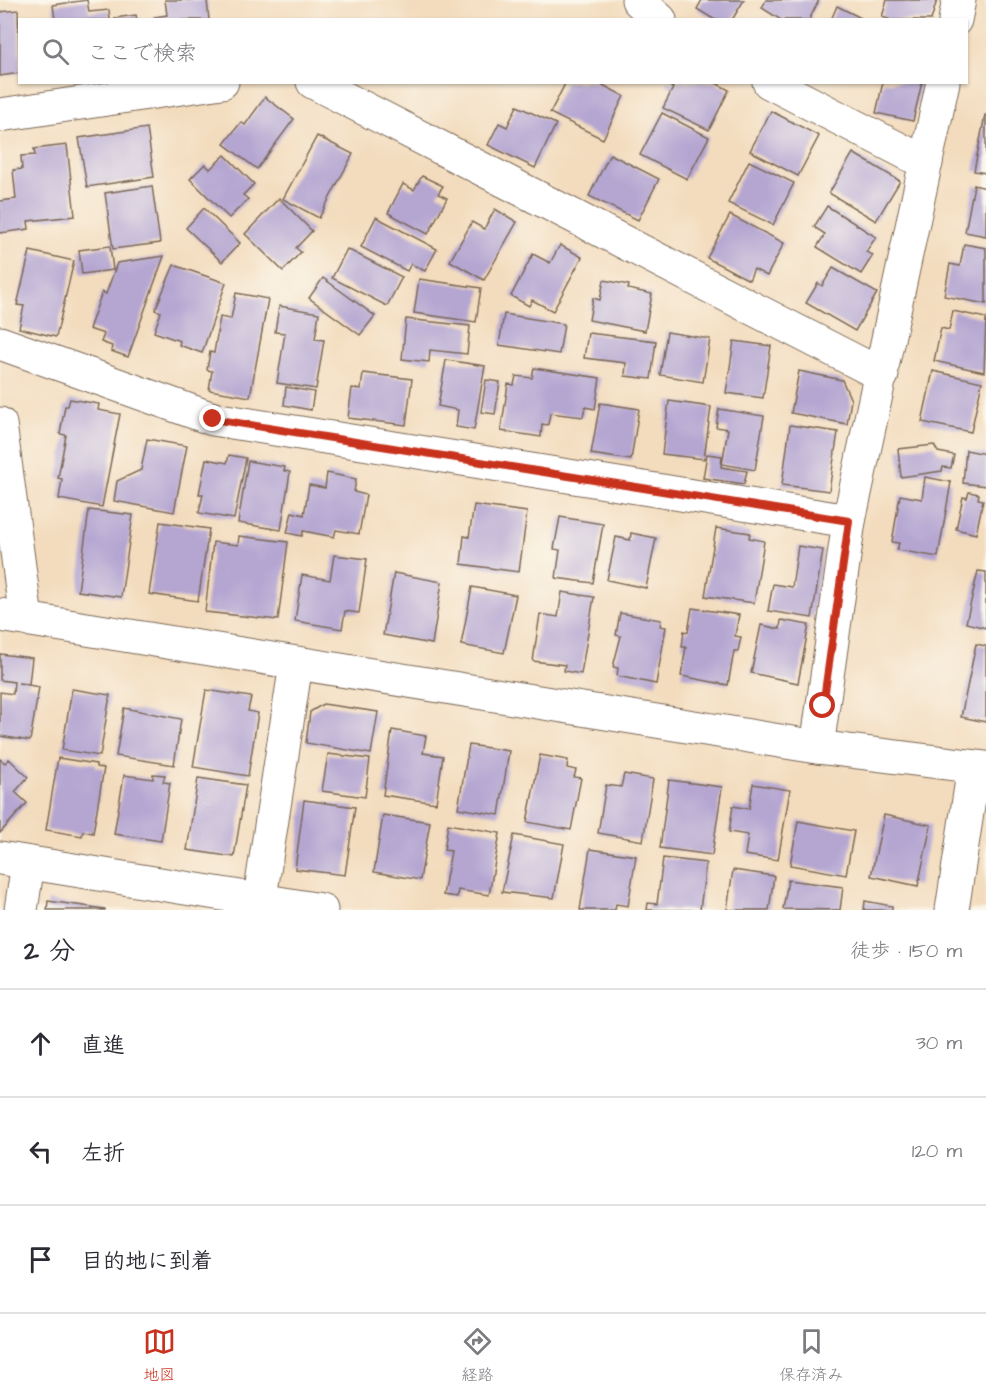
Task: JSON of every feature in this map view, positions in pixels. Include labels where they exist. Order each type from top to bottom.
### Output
[{"type":"street","points":[[638,0],[658,18]]},
{"type":"street","points":[[955,18],[959,0]]},
{"type":"street","points":[[0,115],[209,84]]},
{"type":"street","points":[[317,84],[882,375]]},
{"type":"street","points":[[774,84],[926,162]]},
{"type":"street","points":[[817,747],[849,521],[943,84]]},
{"type":"street","points":[[0,343],[213,419],[849,521]]},
{"type":"street","points":[[0,424],[13,617],[817,747],[980,768],[952,910]]},
{"type":"street","points":[[259,905],[296,664]]},
{"type":"street","points":[[21,910],[14,861],[259,905],[321,910]]},
{"type":"building","points":[[87,0],[89,12],[109,10],[110,18],[55,18],[53,5]]},
{"type":"building","points":[[165,0],[207,0],[209,18],[154,17],[167,15]]},
{"type":"building","points":[[702,0],[744,0],[733,18],[712,18],[697,9]]},
{"type":"building","points":[[766,0],[819,0],[810,18],[778,18],[762,8]]},
{"type":"building","points":[[887,0],[937,0],[932,18],[882,17]]},
{"type":"building","points":[[837,6],[861,18],[832,18]]},
{"type":"building","points":[[18,10],[18,18],[18,73],[0,76],[0,12]]},
{"type":"building","points":[[136,15],[137,18],[115,18]]},
{"type":"building","points":[[565,84],[601,84],[624,96],[603,139],[550,113]]},
{"type":"building","points":[[666,84],[718,84],[729,90],[709,130],[663,108],[673,88]]},
{"type":"building","points":[[883,84],[922,84],[913,121],[876,113]]},
{"type":"building","points":[[265,97],[294,119],[257,169],[224,144],[241,122],[245,125]]},
{"type":"building","points":[[517,106],[556,124],[535,168],[488,145],[499,123],[507,127]]},
{"type":"building","points":[[771,111],[819,136],[798,176],[750,151]]},
{"type":"building","points":[[662,113],[709,137],[687,179],[640,155]]},
{"type":"building","points":[[986,115],[986,173],[974,171]]},
{"type":"building","points":[[147,128],[154,177],[87,187],[79,138]]},
{"type":"building","points":[[317,136],[353,154],[319,218],[283,199]]},
{"type":"building","points":[[67,145],[75,216],[28,221],[29,229],[0,233],[0,201],[16,199],[13,170],[22,169],[21,156],[35,155],[34,149]]},
{"type":"building","points":[[853,153],[900,181],[876,221],[829,193]]},
{"type":"building","points":[[610,154],[659,179],[638,220],[589,196]]},
{"type":"building","points":[[225,155],[254,184],[243,195],[248,199],[229,218],[190,179],[205,164],[210,169]]},
{"type":"building","points":[[749,161],[794,183],[773,225],[728,203]]},
{"type":"building","points":[[422,176],[443,186],[438,194],[447,198],[428,234],[388,213],[403,184],[414,190]]},
{"type":"building","points":[[974,185],[986,188],[986,236],[965,232]]},
{"type":"building","points":[[152,186],[160,243],[113,249],[105,193]]},
{"type":"building","points":[[279,198],[312,231],[296,248],[301,252],[283,271],[245,234]]},
{"type":"building","points":[[827,206],[876,237],[866,252],[873,255],[861,274],[817,247],[825,234],[814,227]]},
{"type":"building","points":[[204,208],[240,243],[222,262],[186,228]]},
{"type":"building","points":[[495,209],[517,222],[484,280],[450,261],[472,222],[484,229]]},
{"type":"building","points":[[730,215],[784,243],[767,276],[754,269],[749,280],[707,258]]},
{"type":"building","points":[[376,217],[437,249],[425,271],[411,264],[407,271],[361,247]]},
{"type":"building","points":[[964,244],[986,248],[986,304],[944,296],[950,264],[960,266]]},
{"type":"building","points":[[560,245],[582,257],[553,311],[532,300],[529,306],[511,296],[533,254],[550,263]]},
{"type":"building","points":[[110,246],[113,270],[82,274],[79,250]]},
{"type":"building","points":[[347,249],[402,277],[387,306],[332,278]]},
{"type":"building","points":[[30,251],[74,261],[56,337],[19,328],[24,306],[17,305]]},
{"type":"building","points":[[164,256],[128,357],[111,351],[112,346],[101,342],[104,334],[89,329],[102,292],[106,294],[117,263]]},
{"type":"building","points":[[174,265],[226,283],[202,353],[179,345],[180,341],[154,332],[161,312],[155,310]]},
{"type":"building","points":[[833,268],[877,293],[855,331],[806,303],[818,283],[822,286]]},
{"type":"building","points":[[323,278],[375,316],[360,335],[309,298]]},
{"type":"building","points":[[419,279],[481,288],[476,322],[414,313]]},
{"type":"building","points":[[604,280],[629,285],[628,289],[652,294],[645,331],[589,320],[593,298],[600,300]]},
{"type":"building","points":[[236,293],[268,299],[250,397],[209,390],[212,371],[207,370],[210,352],[214,353],[220,317],[231,319]]},
{"type":"building","points":[[279,306],[319,313],[315,339],[324,340],[316,389],[277,383],[285,333],[275,332]]},
{"type":"building","points":[[953,311],[986,318],[984,372],[934,361],[941,328],[949,330]]},
{"type":"building","points":[[504,314],[564,324],[559,354],[499,345]]},
{"type":"building","points":[[406,319],[470,326],[467,354],[430,350],[429,362],[402,359]]},
{"type":"building","points":[[667,332],[710,339],[703,382],[660,375]]},
{"type":"building","points":[[588,333],[656,341],[651,379],[625,376],[626,363],[584,358]]},
{"type":"building","points":[[734,341],[771,346],[763,398],[726,393]]},
{"type":"building","points":[[446,360],[485,366],[474,430],[456,427],[458,410],[438,406]]},
{"type":"building","points":[[534,368],[600,378],[595,409],[585,407],[583,417],[550,413],[548,425],[542,424],[541,437],[501,431],[508,384],[514,385],[516,376],[532,378]]},
{"type":"building","points":[[799,371],[842,380],[851,400],[847,424],[791,413]]},
{"type":"building","points":[[933,371],[982,382],[971,432],[922,422]]},
{"type":"building","points":[[363,373],[412,379],[406,425],[348,418],[352,388],[361,389]]},
{"type":"building","points":[[486,380],[500,382],[495,414],[481,412]]},
{"type":"building","points":[[286,387],[314,392],[311,410],[284,405]]},
{"type":"building","points":[[70,399],[99,404],[98,410],[120,414],[102,507],[59,499],[62,479],[58,478],[66,435],[60,434],[65,406],[68,406]]},
{"type":"building","points":[[669,401],[711,407],[704,459],[662,454]]},
{"type":"building","points":[[600,403],[639,409],[631,460],[591,454]]},
{"type":"building","points":[[719,409],[764,416],[755,470],[722,464],[728,429],[716,427]]},
{"type":"building","points":[[790,425],[838,432],[829,491],[782,485]]},
{"type":"building","points":[[147,439],[187,446],[174,512],[114,501],[117,481],[141,470]]},
{"type":"building","points":[[934,445],[938,452],[954,455],[951,468],[943,467],[942,471],[901,477],[898,449]]},
{"type":"building","points":[[966,450],[986,454],[986,486],[963,483]]},
{"type":"building","points":[[707,454],[722,456],[721,467],[747,471],[744,484],[703,478]]},
{"type":"building","points":[[229,455],[246,458],[234,519],[199,513],[203,494],[199,494],[206,459],[227,463]]},
{"type":"building","points":[[248,461],[285,467],[284,471],[290,472],[281,530],[238,523]]},
{"type":"building","points":[[327,473],[356,479],[354,492],[366,495],[359,534],[336,530],[334,537],[303,531],[302,536],[287,533],[292,512],[304,515],[309,485],[325,488]]},
{"type":"building","points":[[925,477],[951,482],[938,557],[897,550],[899,543],[892,542],[900,495],[922,499]]},
{"type":"building","points":[[969,492],[979,494],[978,499],[983,500],[976,534],[956,529],[963,497],[967,498]]},
{"type":"building","points":[[474,505],[527,512],[519,572],[461,564],[464,536],[469,537]]},
{"type":"building","points":[[89,510],[133,515],[121,597],[78,591]]},
{"type":"building","points":[[560,517],[603,524],[593,583],[556,578],[560,550],[554,549]]},
{"type":"building","points":[[160,522],[209,529],[198,601],[149,594]]},
{"type":"building","points":[[716,528],[750,533],[749,538],[764,541],[754,603],[705,596]]},
{"type":"building","points":[[631,533],[656,538],[646,588],[607,580],[616,537],[630,540]]},
{"type":"building","points":[[239,536],[288,542],[278,620],[205,612],[213,542],[238,545]]},
{"type":"building","points":[[798,546],[823,550],[812,618],[768,611],[773,584],[792,587]]},
{"type":"building","points":[[334,555],[367,559],[359,613],[345,611],[342,629],[295,621],[302,575],[330,580]]},
{"type":"building","points":[[978,571],[986,572],[986,628],[966,623]]},
{"type":"building","points":[[394,573],[442,582],[432,644],[383,635]]},
{"type":"building","points":[[472,587],[516,595],[504,653],[461,645]]},
{"type":"building","points":[[562,592],[594,597],[581,674],[564,671],[565,665],[533,661],[540,614],[558,617]]},
{"type":"building","points":[[692,608],[739,615],[735,636],[741,637],[738,651],[734,651],[728,685],[681,676],[686,647],[682,647],[684,631],[688,632]]},
{"type":"building","points":[[620,613],[661,620],[660,626],[666,627],[656,684],[617,676],[618,668],[613,667],[621,636],[616,635]]},
{"type":"building","points":[[781,620],[809,625],[798,683],[751,673],[761,625],[780,629]]},
{"type":"building","points":[[976,644],[986,646],[986,722],[961,717]]},
{"type":"building","points":[[0,654],[32,658],[29,684],[18,683],[39,687],[30,741],[0,736],[0,692],[13,694],[14,682],[0,680]]},
{"type":"building","points":[[72,689],[110,695],[100,756],[62,750]]},
{"type":"building","points":[[206,690],[251,697],[248,711],[258,713],[248,776],[193,767]]},
{"type":"building","points":[[323,704],[378,712],[371,754],[306,743],[310,712]]},
{"type":"building","points":[[124,708],[181,719],[174,765],[116,756]]},
{"type":"building","points":[[392,730],[426,736],[423,753],[443,756],[436,803],[383,795]]},
{"type":"building","points":[[469,745],[509,751],[499,815],[458,808]]},
{"type":"building","points":[[328,754],[370,759],[365,797],[322,791]]},
{"type":"building","points":[[540,755],[568,760],[567,768],[576,770],[574,777],[581,778],[571,830],[527,822]]},
{"type":"building","points":[[58,758],[96,764],[96,767],[104,768],[93,833],[83,831],[82,836],[46,830]]},
{"type":"building","points":[[0,759],[5,763],[9,759],[28,777],[15,792],[27,803],[0,833]]},
{"type":"building","points":[[153,774],[165,775],[163,782],[170,783],[161,841],[114,834],[124,775],[153,779]]},
{"type":"building","points":[[624,774],[653,779],[643,841],[598,833],[606,785],[621,787]]},
{"type":"building","points":[[198,778],[246,785],[234,857],[187,850]]},
{"type":"building","points":[[669,780],[722,787],[712,855],[660,848]]},
{"type":"building","points":[[753,784],[790,790],[778,860],[745,855],[748,835],[729,832],[733,806],[749,809]]},
{"type":"building","points":[[304,800],[355,807],[345,875],[295,869]]},
{"type":"building","points":[[383,815],[430,822],[420,880],[374,872]]},
{"type":"building","points":[[884,815],[931,825],[918,886],[871,876]]},
{"type":"building","points":[[798,821],[854,831],[846,875],[790,865]]},
{"type":"building","points":[[448,824],[500,833],[489,895],[458,890],[457,897],[443,895],[451,851],[444,850]]},
{"type":"building","points":[[514,835],[564,844],[554,898],[502,892]]},
{"type":"building","points":[[590,849],[636,856],[628,906],[616,904],[615,910],[580,910]]},
{"type":"building","points":[[663,858],[706,863],[700,910],[647,910],[648,903],[657,904]]},
{"type":"building","points":[[733,870],[774,876],[769,910],[727,910]]},
{"type":"building","points":[[788,880],[843,887],[840,910],[783,909]]},
{"type":"building","points":[[48,901],[105,909],[105,910],[47,910]]},
{"type":"building","points":[[865,901],[892,906],[892,910],[864,910]]},
{"type":"route","points":[[213,419],[849,521],[823,706]]}]
